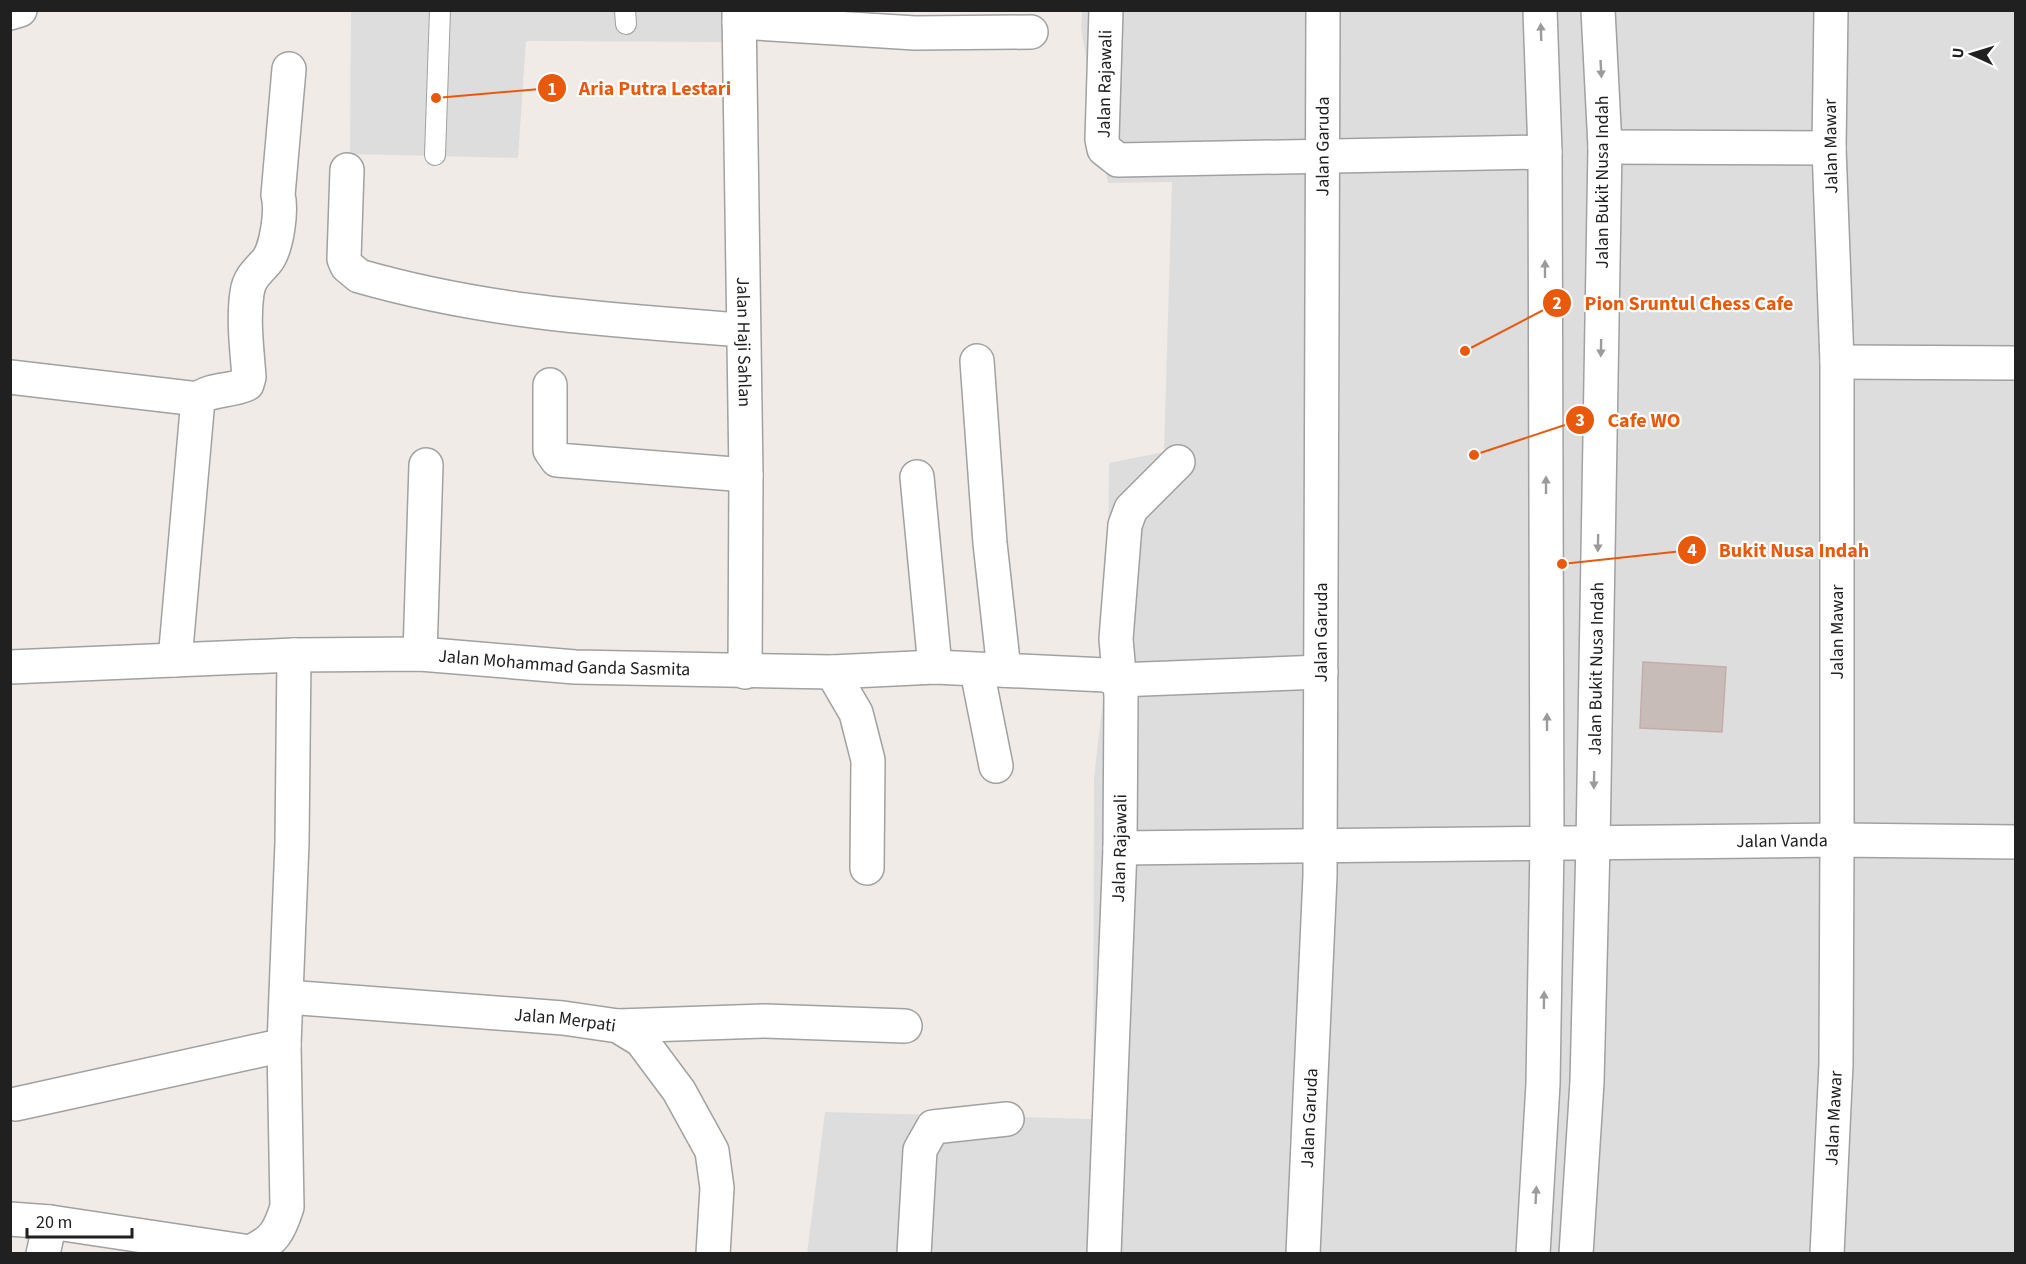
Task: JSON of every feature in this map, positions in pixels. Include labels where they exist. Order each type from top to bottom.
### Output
[{"type":"street","points":[[10,13],[20,10]]},
{"type":"street","name":"Jalan Rajawali","points":[[1106,10],[1102,139],[1104,149],[1110,156],[1118,160],[1323,156]]},
{"type":"street","name":"Jalan Garuda","points":[[1303,1254],[1320,845],[1323,10]]},
{"type":"street","points":[[1533,1254],[1543,1084],[1547,843],[1545,152],[1540,10]]},
{"type":"street","name":"Jalan Bukit Nusa Indah","points":[[1576,1254],[1587,1082],[1593,844],[1605,147],[1598,10]]},
{"type":"street","name":"Jalan Mawar","points":[[1827,1254],[1836,1064],[1837,840],[1837,362],[1829,148],[1831,10]]},
{"type":"street","points":[[739,16],[915,33],[1031,32]]},
{"type":"street","name":"Jalan Haji Sahlan","points":[[739,16],[746,475],[745,672]]},
{"type":"street","points":[[10,377],[198,399],[208,392],[237,389],[247,384],[249,377],[247,293],[255,271],[267,261],[272,253],[281,215],[278,195],[289,69]]},
{"type":"street","points":[[1605,147],[1829,148]]},
{"type":"street","points":[[1323,156],[1545,152]]},
{"type":"street","points":[[347,170],[344,259],[347,266],[359,276],[462,302],[551,315],[742,330]]},
{"type":"street","points":[[978,360],[990,543],[991,670],[996,766]]},
{"type":"street","points":[[1837,362],[2016,363]]},
{"type":"street","points":[[550,385],[550,450],[557,460],[746,475]]},
{"type":"street","points":[[175,660],[198,399]]},
{"type":"street","name":"Jalan Rajawali","points":[[1104,1254],[1120,848],[1121,696],[1116,639],[1125,525],[1131,509],[1178,462]]},
{"type":"street","points":[[420,654],[426,465]]},
{"type":"street","points":[[917,477],[935,667]]},
{"type":"street","name":"Jalan Mohammad Ganda Sasmita","points":[[10,667],[294,655],[420,654],[575,667],[832,672],[935,667],[1105,675],[1118,680],[1321,672]]},
{"type":"street","points":[[10,1219],[50,1222],[250,1252],[268,1243],[280,1228],[287,1207],[284,1045],[294,655]]},
{"type":"street","points":[[832,672],[856,713],[868,760],[867,868]]},
{"type":"street","name":"Jalan Vanda","points":[[1120,848],[1837,840],[2016,842]]},
{"type":"street","name":"Jalan Merpati","points":[[287,998],[563,1018],[618,1026],[641,1040],[679,1091],[712,1151],[717,1188],[713,1254]]},
{"type":"street","points":[[618,1026],[765,1021],[905,1026]]},
{"type":"street","points":[[16,1104],[284,1045]]},
{"type":"street","points":[[914,1254],[920,1150],[926,1137],[933,1127],[1007,1119]]},
{"type":"street","points":[[43,1254],[50,1222]]},
{"type":"lane","points":[[435,155],[440,10]]},
{"type":"shaded area","points":[[351,11],[723,11],[722,42],[526,41],[518,158],[350,154]]},
{"type":"shaded area","points":[[1082,11],[2015,11],[2015,1253],[807,1254],[825,1112],[1093,1119],[1094,778],[1107,665],[1109,463],[1164,452],[1172,182],[1108,183],[1081,28]]},
{"type":"building","points":[[1643,662],[1726,667],[1722,732],[1640,728]]},
{"type":"place","name":"Aria Putra Lestari","points":[[436,98]]},
{"type":"place","name":"Pion Sruntul Chess Cafe","points":[[1465,351]]},
{"type":"place","name":"Cafe WO","points":[[1474,455]]},
{"type":"place","name":"Bukit Nusa Indah","points":[[1562,564]]}]
